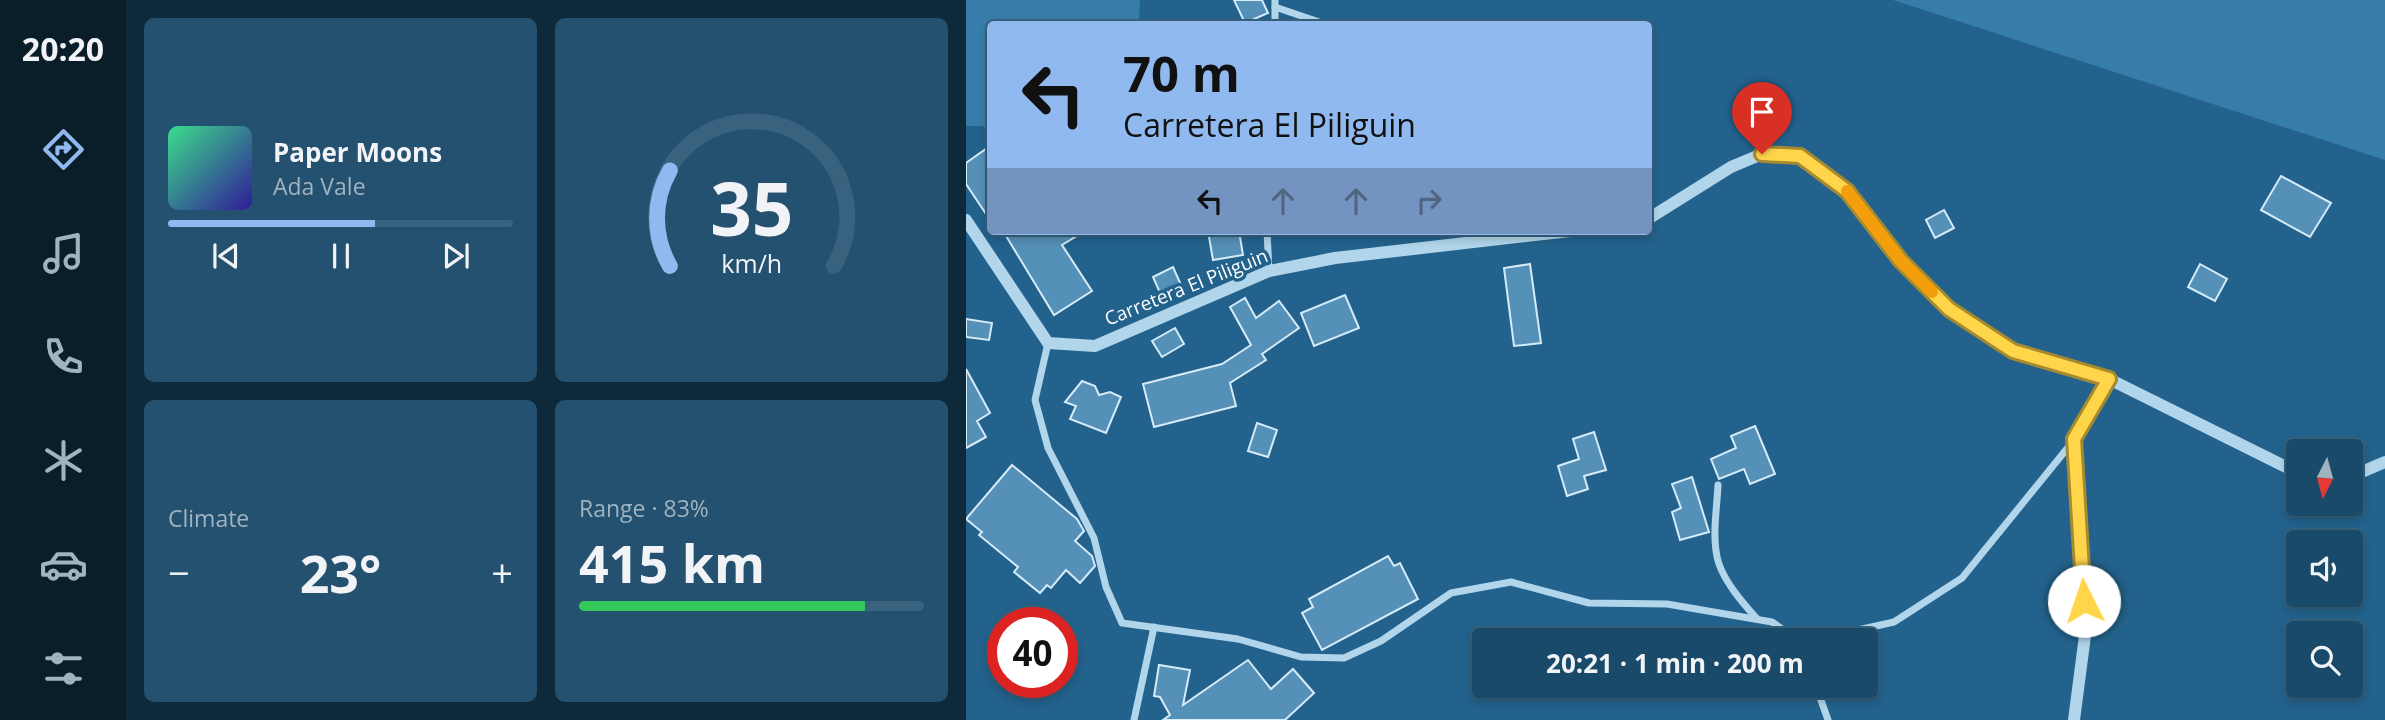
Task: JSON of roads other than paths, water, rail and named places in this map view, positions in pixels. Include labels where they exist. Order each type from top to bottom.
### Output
[{"type":"street","points":[[1275,4],[1318,21]]},
{"type":"street","points":[[1652,216],[1731,167],[1762,154],[1800,156],[1847,191],[1901,261],[1949,309],[2013,351],[2109,379],[2286,467]]},
{"type":"street","points":[[966,220],[1048,343],[1035,400],[1048,448],[1094,537],[1106,587],[1122,623],[1238,639],[1301,657],[1344,658],[1381,640],[1451,593],[1511,582],[1588,603],[1667,604],[1772,622],[1781,628]]},
{"type":"street","points":[[1267,235],[1269,271]]},
{"type":"street","name":"Carretera El Piliguin","points":[[1048,343],[1095,346],[1269,271],[1335,258],[1535,235]]},
{"type":"street","points":[[1867,628],[1894,622],[1962,578],[2074,439],[2109,379]]},
{"type":"street","points":[[2074,439],[2086,628],[2074,720]]},
{"type":"street","points":[[2363,472],[2385,463]]},
{"type":"street","points":[[1718,485],[1715,530],[1718,563],[1737,596],[1757,619]]},
{"type":"street","points":[[1134,720],[1154,627]]},
{"type":"street","points":[[1820,698],[1828,720]]}]
